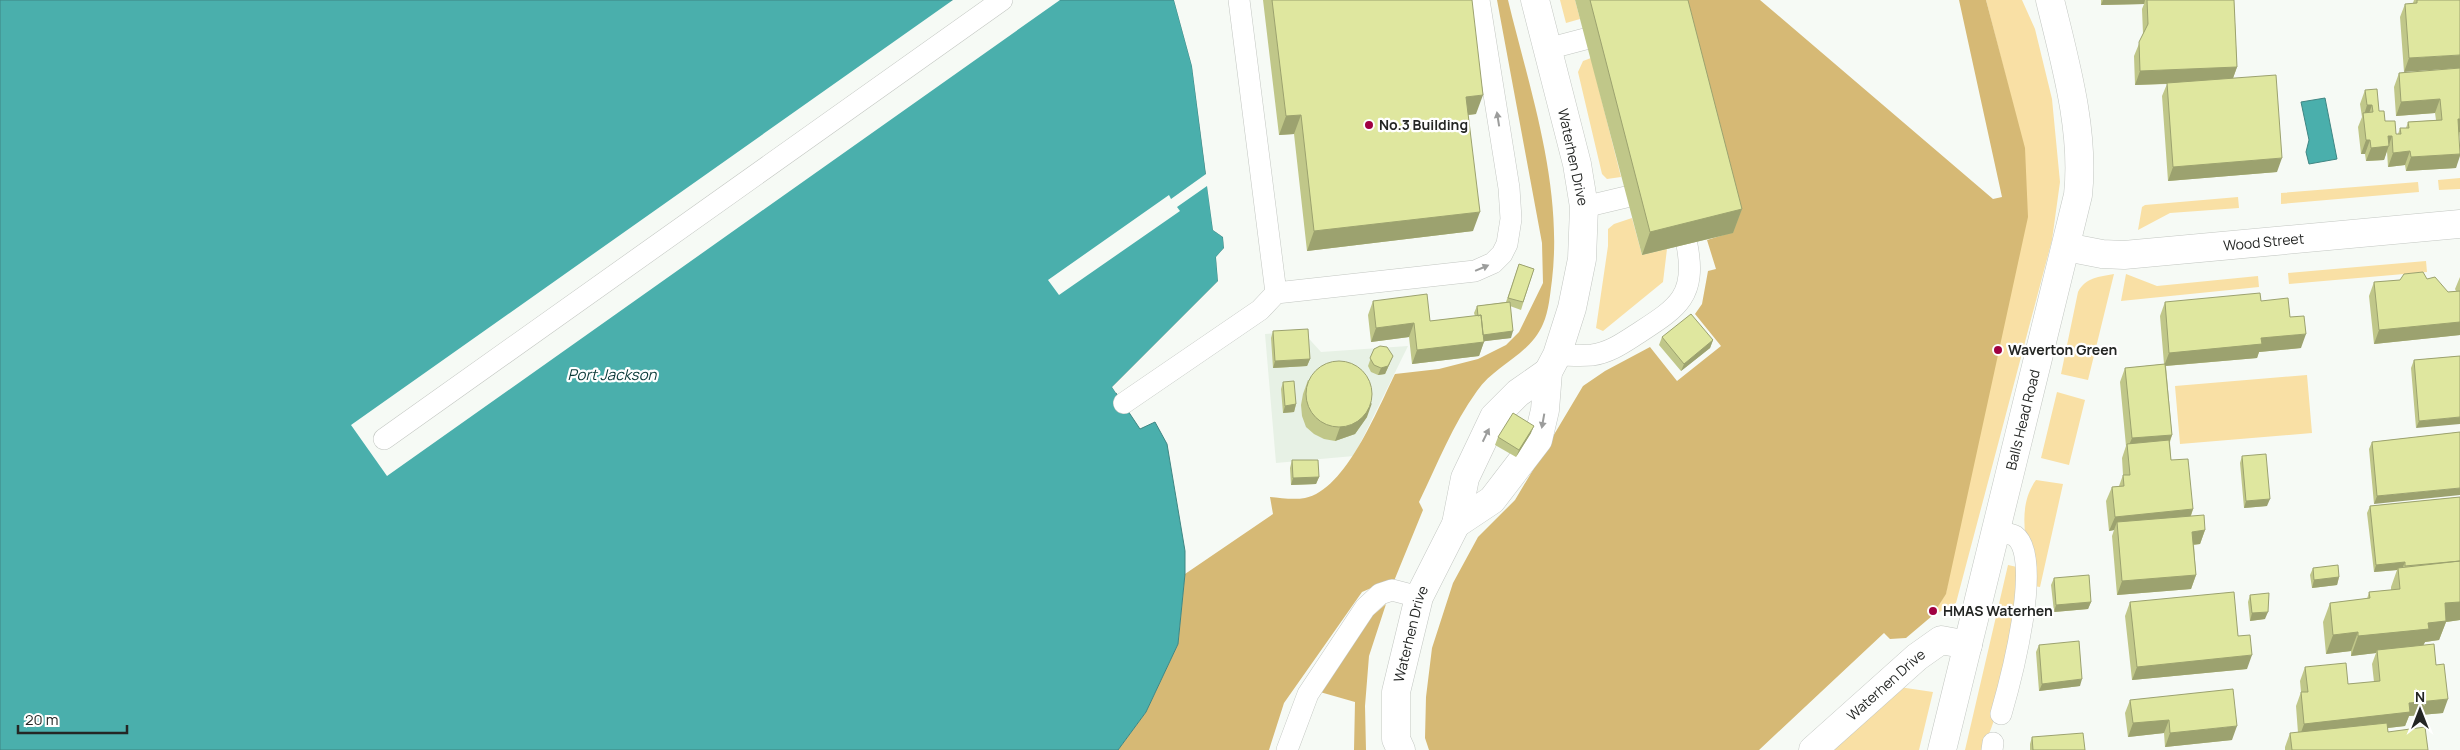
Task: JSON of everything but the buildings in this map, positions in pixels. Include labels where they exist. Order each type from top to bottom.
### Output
[{"type":"street","name":"Waterhen Drive","points":[[1456,524],[1492,500],[1538,440],[1553,364],[1572,308],[1582,259],[1584,207],[1577,164],[1535,0]]},
{"type":"street","name":"Balls Head Road","points":[[1942,750],[2078,195],[2081,172],[2075,119],[2050,0]]},
{"type":"street","name":"Wood Street","points":[[2066,247],[2102,254],[2124,255],[2460,224]]},
{"type":"street","name":"Waterhen Drive","points":[[1400,750],[1396,739],[1396,692],[1419,597],[1456,524],[1465,478],[1494,417],[1553,364]]},
{"type":"street","name":"Waterhen Drive","points":[[1813,750],[1940,640],[1968,645]]},
{"type":"lane","points":[[384,439],[1002,0]]},
{"type":"lane","points":[[1239,0],[1276,294]]},
{"type":"lane","points":[[1124,403],[1260,310],[1276,294],[1475,271],[1493,263],[1502,254],[1510,231],[1509,188],[1479,0]]},
{"type":"lane","points":[[1547,49],[1585,38]]},
{"type":"lane","points":[[1584,207],[1626,197]]},
{"type":"lane","points":[[1553,364],[1615,348],[1672,312],[1682,300],[1691,275],[1687,245]]},
{"type":"lane","points":[[1996,532],[2014,536],[2020,543],[2025,564],[2026,601],[2001,714]]},
{"type":"lane","points":[[1287,750],[1308,694],[1365,608],[1380,594],[1392,590],[1419,597]]},
{"type":"shaded area","points":[[1497,0],[1508,0],[1549,174],[1554,244],[1550,297],[1543,324],[1530,344],[1484,382],[1468,404],[1419,502],[1423,510],[1394,581],[1385,582],[1362,592],[1284,703],[1269,750],[1118,750],[1146,712],[1178,644],[1185,574],[1273,514],[1270,497],[1305,498],[1320,492],[1334,480],[1359,446],[1395,374],[1439,369],[1478,359],[1506,345],[1519,332],[1543,283],[1542,243]]},
{"type":"shaded area","points":[[1560,0],[1575,0],[1580,19],[1566,23]]},
{"type":"shaded area","points":[[1674,0],[1760,0],[1993,199],[2002,197],[1959,0],[1986,0],[2025,148],[2028,217],[1946,594],[1932,616],[1906,638],[1890,639],[1884,633],[1759,750],[1429,750],[1425,738],[1426,697],[1432,648],[1453,583],[1478,537],[1515,500],[1583,386],[1605,371],[1650,347],[1677,381],[1721,346],[1695,314],[1702,304],[1708,271],[1716,269],[1707,240],[1733,232]]},
{"type":"shaded area","points":[[1986,0],[2022,0],[2035,29],[2052,99],[2060,182],[2052,240],[1956,603],[1932,616],[1946,593],[2024,148]]},
{"type":"shaded area","points":[[1591,58],[1621,177],[1607,179],[1602,174],[1578,72],[1583,61]]},
{"type":"shaded area","points":[[2460,178],[2460,189],[2439,190],[2438,180]]},
{"type":"shaded area","points":[[2418,182],[2419,192],[2281,204],[2281,193]]},
{"type":"shaded area","points":[[2238,197],[2239,208],[2170,213],[2138,230],[2142,207],[2145,205]]},
{"type":"shaded area","points":[[1632,218],[1642,255],[1667,249],[1663,282],[1603,331],[1596,328],[1608,246],[1608,229],[1614,224]]},
{"type":"shaded area","points":[[2426,261],[2427,272],[2289,284],[2288,273]]},
{"type":"shaded area","points":[[2114,274],[2088,380],[2061,374],[2078,292],[2089,281]]},
{"type":"shaded area","points":[[2126,274],[2157,286],[2258,276],[2259,287],[2121,301]]},
{"type":"shaded area","points":[[1302,331],[1321,352],[1408,346],[1354,456],[1276,463],[1265,334]]},
{"type":"shaded area","points":[[2307,375],[2312,433],[2180,444],[2175,386]]},
{"type":"shaded area","points":[[2057,392],[2085,400],[2069,465],[2041,458]]},
{"type":"shaded area","points":[[2036,480],[2063,484],[2040,587],[2034,586],[2024,518],[2029,492]]},
{"type":"shaded area","points":[[2008,565],[2017,567],[2011,637],[1999,706],[1982,750],[1965,750]]},
{"type":"shaded area","points":[[1386,604],[1369,656],[1365,706],[1366,750],[1354,750],[1355,702],[1320,692],[1359,627]]},
{"type":"shaded area","points":[[1899,687],[1933,692],[1919,750],[1832,750]]},
{"type":"water","name":"Port Jackson","points":[[0,0],[1174,0],[1192,66],[1213,230],[1223,237],[1224,248],[1216,257],[1218,281],[1112,387],[1140,429],[1155,422],[1167,444],[1185,551],[1185,574],[1178,644],[1146,712],[1118,750],[0,750]]},
{"type":"water","points":[[2325,98],[2337,159],[2309,164],[2306,152],[2309,140],[2301,102]]},
{"type":"pier","points":[[953,0],[1060,0],[387,476],[351,425]]},
{"type":"pier","points":[[1174,0],[1176,0],[1184,20],[1195,66],[1216,229],[1226,236],[1227,248],[1219,258],[1220,283],[1116,388],[1118,392],[1116,393],[1112,387],[1218,281],[1216,257],[1224,248],[1223,237],[1213,230],[1207,186],[1177,207],[1180,211],[1059,295],[1048,280],[1169,195],[1171,199],[1206,174],[1192,66]]},
{"type":"place","name":"No.3 Building","points":[[1369,125]]},
{"type":"place","name":"Waverton Green","points":[[1998,350]]},
{"type":"place","name":"HMAS Waterhen","points":[[1933,611]]}]
